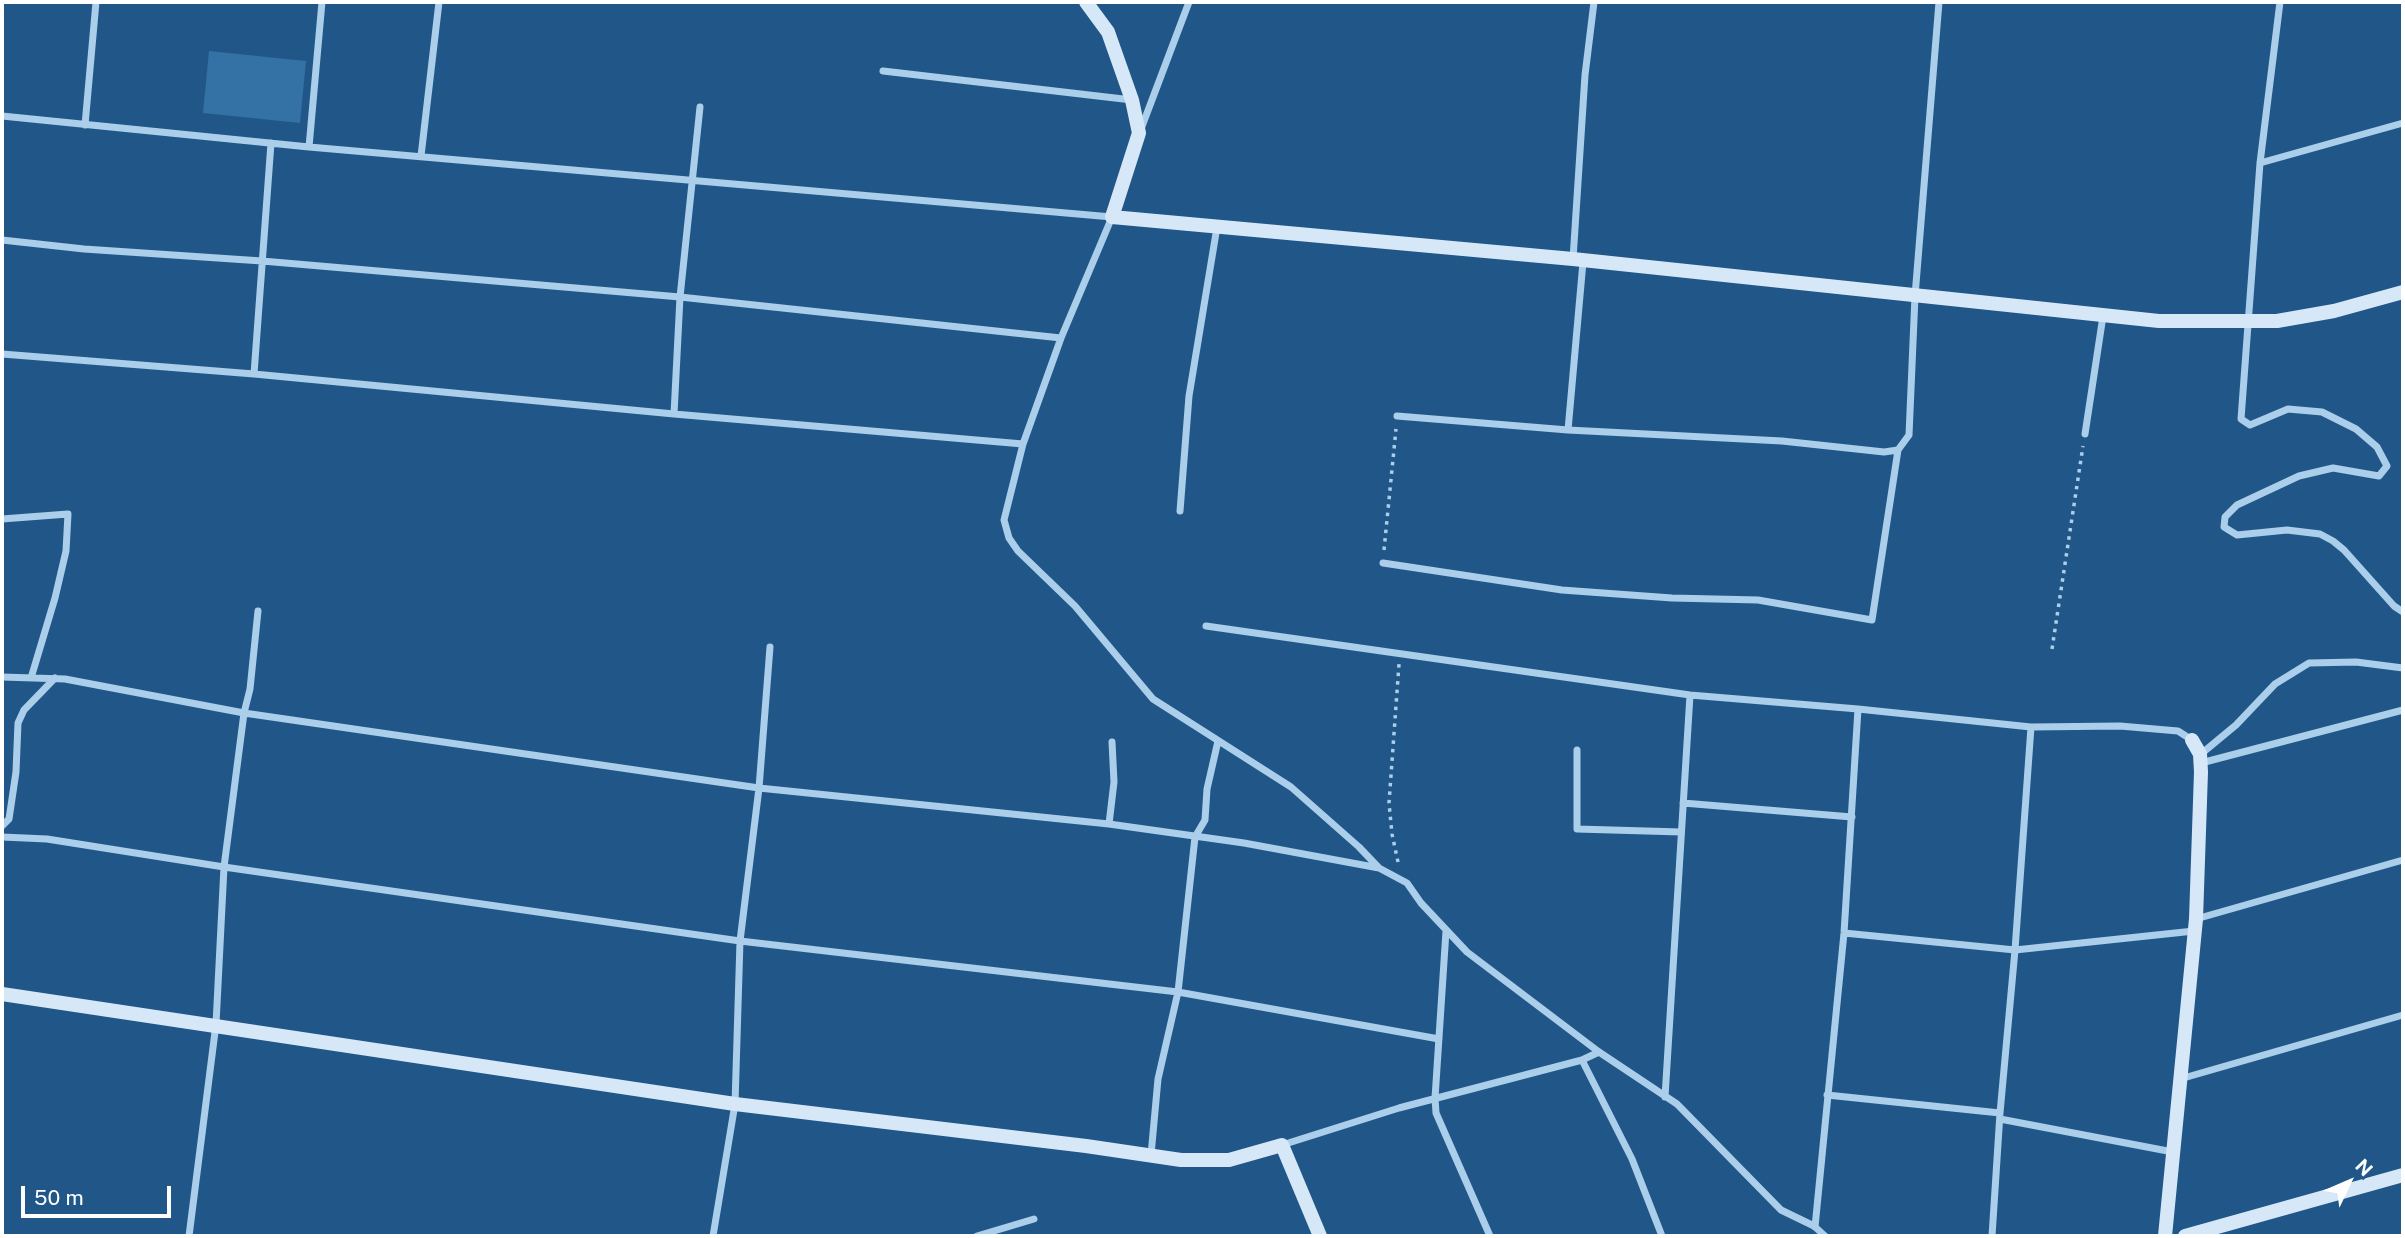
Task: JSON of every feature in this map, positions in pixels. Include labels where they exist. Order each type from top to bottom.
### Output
[{"type":"street","points":[[85,125],[96,2]]},
{"type":"street","points":[[309,147],[322,2]]},
{"type":"street","points":[[421,156],[439,2]]},
{"type":"street","points":[[1086,2],[1108,32],[1132,100],[1139,133]]},
{"type":"street","points":[[1189,2],[1139,133],[1112,218],[1061,338],[1023,444],[1004,520],[1014,544],[1075,607],[1153,699],[1203,728],[1218,741],[1291,787],[1379,868]]},
{"type":"street","points":[[1568,430],[1585,75],[1594,2]]},
{"type":"street","points":[[1383,563],[1562,590],[1672,598],[1758,600],[1872,620],[1898,450],[1909,435],[1915,296],[1940,2]]},
{"type":"street","points":[[2280,2],[2260,163],[2241,419],[2250,425],[2288,409],[2322,412],[2356,429],[2377,447],[2387,466],[2379,476],[2333,468],[2299,476],[2237,505],[2225,517],[2224,527],[2237,535],[2287,530],[2320,534],[2344,550],[2394,606],[2403,612]]},
{"type":"street","points":[[883,71],[1132,100]]},
{"type":"street","points":[[674,414],[680,297],[700,107]]},
{"type":"street","points":[[2,116],[271,144],[1578,260],[2159,321],[2277,321],[2403,292]]},
{"type":"street","points":[[2260,163],[2403,123]]},
{"type":"street","points":[[254,374],[271,144]]},
{"type":"street","points":[[1180,511],[1189,396],[1217,227]]},
{"type":"street","points":[[2,240],[680,297],[1061,338]]},
{"type":"street","points":[[2085,433],[2103,316]]},
{"type":"street","points":[[2,354],[254,374],[1023,444]]},
{"type":"street","points":[[1397,416],[1568,430],[1782,441],[1884,452],[1898,450]]},
{"type":"street","points":[[2,519],[68,514],[66,551],[55,598],[30,678]]},
{"type":"street","points":[[189,1236],[216,1024],[224,867],[244,713],[250,690],[258,611]]},
{"type":"street","points":[[1206,626],[1690,695],[2031,727],[2120,726],[2178,731],[2192,740],[2200,759],[2195,925],[2165,1236]]},
{"type":"street","points":[[713,1236],[735,1104],[740,941],[759,788],[770,647]]},
{"type":"street","points":[[2200,759],[2275,684],[2309,663],[2356,662],[2403,668]]},
{"type":"street","points":[[2,677],[54,678],[244,713],[759,788],[1109,824],[1244,843],[1379,868],[1407,883],[1421,903],[1467,952],[1599,1052],[1677,1104],[1782,1210],[1814,1226],[1825,1236]]},
{"type":"street","points":[[2,826],[9,819],[16,772],[18,723],[24,710],[54,678]]},
{"type":"street","points":[[1665,1097],[1690,695]]},
{"type":"street","points":[[1819,1236],[1814,1226],[1844,933],[1858,709]]},
{"type":"street","points":[[2200,759],[2403,710]]},
{"type":"street","points":[[1993,1236],[2031,727]]},
{"type":"street","points":[[1150,1156],[1158,1079],[1178,992],[1195,837],[1205,820],[1207,789],[1218,741]]},
{"type":"street","points":[[1109,824],[1114,782],[1112,742]]},
{"type":"street","points":[[1577,750],[1577,829],[1681,832]]},
{"type":"street","points":[[1683,803],[1852,817]]},
{"type":"street","points":[[2,837],[47,839],[740,941],[1178,992],[1439,1039]]},
{"type":"street","points":[[1844,933],[2015,950],[2195,925],[2403,860]]},
{"type":"street","points":[[1446,931],[1436,1113],[1490,1236]]},
{"type":"street","points":[[2,994],[735,1104],[1181,1160],[1228,1160],[1435,1098],[1582,1060],[1599,1052]]},
{"type":"street","points":[[2180,1079],[2403,1016]]},
{"type":"street","points":[[1582,1060],[1632,1159],[1662,1236]]},
{"type":"street","points":[[1828,1095],[2000,1116],[2173,1152]]},
{"type":"street","points":[[1282,1145],[1320,1236]]},
{"type":"street","points":[[2185,1236],[2403,1175]]},
{"type":"street","points":[[977,1236],[1034,1219]]},
{"type":"path","points":[[1383,563],[1397,416]]},
{"type":"path","points":[[2052,649],[2085,433]]},
{"type":"path","points":[[1399,654],[1389,803],[1396,858],[1407,883]]},
{"type":"shaded area","points":[[209,51],[306,61],[300,123],[203,113]]}]
